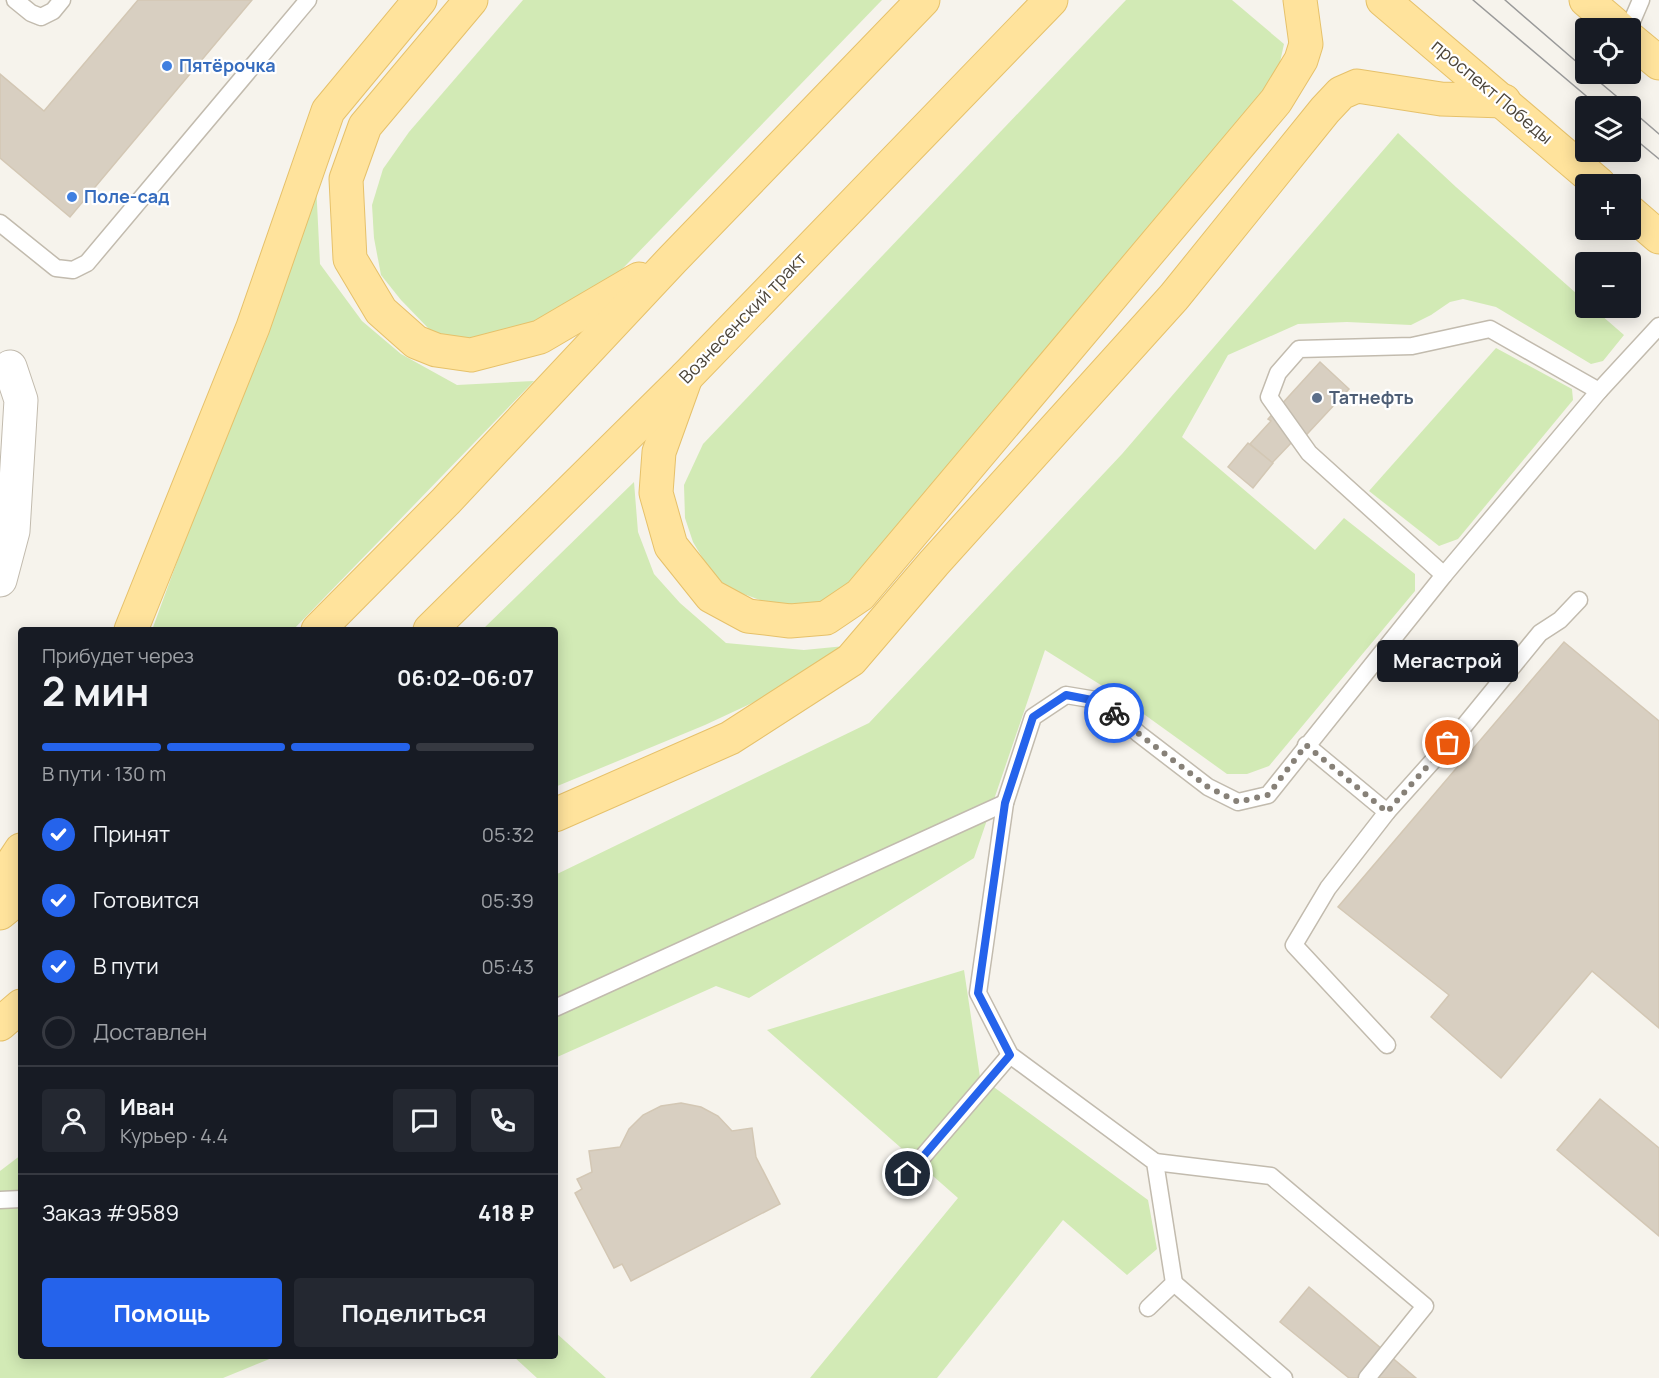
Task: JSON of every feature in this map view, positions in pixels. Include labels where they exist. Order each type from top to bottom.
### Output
[{"type":"main road","points":[[132,627],[253,327],[328,111],[420,0]]},
{"type":"main road","points":[[471,0],[365,126],[346,179],[350,259],[381,311],[416,342],[436,350],[471,356],[540,337],[672,260]]},
{"type":"main road","points":[[321,627],[446,501],[672,260],[923,0]]},
{"type":"main road","name":"Вознесенский тракт","points":[[433,627],[686,377],[1051,0]]},
{"type":"main road","points":[[686,377],[659,452],[656,493],[671,546],[711,596],[748,616],[790,621],[825,618],[860,595],[1276,101],[1301,60],[1306,44],[1300,0]]},
{"type":"main road","name":"проспект Победы","points":[[1383,0],[1588,174]]},
{"type":"main road","points":[[1586,0],[1607,18]]},
{"type":"main road","points":[[1641,48],[1659,63]]},
{"type":"main road","points":[[558,814],[730,738],[851,660],[934,563],[1174,297],[1341,93],[1357,86],[1440,99],[1504,101]]},
{"type":"main road","points":[[1641,221],[1659,237]]},
{"type":"main road","points":[[0,882],[18,855]]},
{"type":"main road","points":[[0,913],[18,898]]},
{"type":"main road","points":[[0,1024],[18,1009]]},
{"type":"main road","points":[[0,1040],[18,1031]]},
{"type":"street","points":[[0,580],[13,531],[21,400],[5,362]]},
{"type":"lane","points":[[15,0],[31,13],[41,17],[53,11],[62,0]]},
{"type":"lane","points":[[0,223],[56,268],[73,270],[87,263],[308,0]]},
{"type":"lane","points":[[1633,18],[1641,0]]},
{"type":"lane","points":[[1367,1378],[1425,1306],[1271,1176],[1155,1162],[1010,1055],[978,993],[1005,803],[1033,717],[1066,695],[1102,702],[1139,734],[1208,787],[1238,802],[1268,795],[1444,575],[1599,391],[1659,326]]},
{"type":"lane","points":[[1444,575],[1309,453],[1269,398],[1278,373],[1299,349],[1412,346],[1490,329],[1599,391]]},
{"type":"lane","points":[[1387,1045],[1294,945],[1328,888],[1387,812],[1464,726],[1540,633],[1560,620],[1579,600]]},
{"type":"lane","points":[[1306,745],[1387,812]]},
{"type":"lane","points":[[558,1007],[1005,803]]},
{"type":"lane","points":[[908,1174],[1010,1055]]},
{"type":"lane","points":[[1155,1162],[1174,1283],[1284,1378]]},
{"type":"lane","points":[[0,1200],[18,1198]]},
{"type":"lane","points":[[1148,1308],[1174,1283]]},
{"type":"green space","points":[[523,0],[882,0],[545,349],[472,350],[429,329],[381,275],[374,238],[372,205],[383,169],[409,132]]},
{"type":"green space","points":[[1126,0],[1232,0],[1284,44],[1275,85],[853,580],[824,601],[779,607],[730,589],[712,574],[693,542],[685,518],[684,485],[703,444]]},
{"type":"green space","points":[[1398,133],[1575,292],[1575,318],[1604,318],[1624,335],[1603,361],[1591,364],[1496,307],[1463,299],[1450,302],[1411,325],[1347,322],[1298,324],[1228,355],[1182,437],[1315,550],[1344,518],[1415,574],[1415,591],[1269,766],[1247,774],[1227,774],[1120,697],[1045,650],[974,858],[749,998],[716,986],[558,1057],[558,874],[869,723],[1122,454]]},
{"type":"green space","points":[[316,183],[320,264],[362,321],[401,354],[457,385],[534,381],[296,627],[153,627]]},
{"type":"green space","points":[[1496,348],[1572,389],[1573,400],[1458,539],[1439,546],[1369,491]]},
{"type":"green space","points":[[634,482],[638,532],[654,574],[680,603],[726,643],[804,650],[845,646],[765,697],[705,725],[558,786],[558,627],[485,627]]},
{"type":"green space","points":[[964,970],[980,1077],[1148,1200],[1157,1249],[1127,1275],[1063,1220],[937,1378],[810,1378],[958,1198],[767,1030]]},
{"type":"green space","points":[[18,1157],[18,1359],[270,1359],[223,1378],[0,1378],[0,1171]]},
{"type":"green space","points":[[558,1335],[606,1378],[537,1378],[516,1359],[558,1359]]},
{"type":"building","points":[[138,0],[252,0],[70,217],[0,158],[0,74],[44,111]]},
{"type":"building","points":[[1320,362],[1349,389],[1297,445],[1293,441],[1272,463],[1250,444],[1271,421],[1268,419]]},
{"type":"building","points":[[1248,443],[1273,463],[1253,488],[1228,467]]},
{"type":"building","points":[[1564,642],[1659,721],[1659,1028],[1592,971],[1501,1078],[1431,1017],[1449,995],[1338,907]]},
{"type":"building","points":[[1600,1099],[1659,1148],[1659,1236],[1557,1150]]},
{"type":"building","points":[[681,1103],[701,1107],[718,1116],[732,1131],[752,1128],[756,1157],[780,1204],[631,1281],[622,1264],[614,1268],[575,1193],[582,1189],[577,1179],[592,1172],[589,1151],[620,1147],[629,1129],[643,1115],[661,1106]]},
{"type":"building","points":[[1309,1287],[1416,1378],[1349,1378],[1280,1322]]},
{"type":"tram line","points":[[1473,0],[1586,96]]},
{"type":"tram line","points":[[1505,0],[1575,60]]},
{"type":"tram line","points":[[1602,84],[1616,96]]},
{"type":"tram line","points":[[1641,118],[1659,134]]},
{"type":"tram line","points":[[1641,144],[1659,159]]},
{"type":"way so far","points":[[1114,713],[1208,787],[1238,802],[1268,795],[1306,745],[1387,812],[1448,743]]},
{"type":"place","name":"Пятёрочка","points":[[167,66]]},
{"type":"place","name":"Поле-сад","points":[[72,197]]},
{"type":"place","name":"Татнефть","points":[[1317,398]]},
{"type":"place","name":"Мегастрой","points":[[1448,743]]},
{"type":"route","points":[[908,1174],[1010,1055],[978,993],[1005,803],[1033,717],[1066,695],[1102,702],[1114,713]]}]
